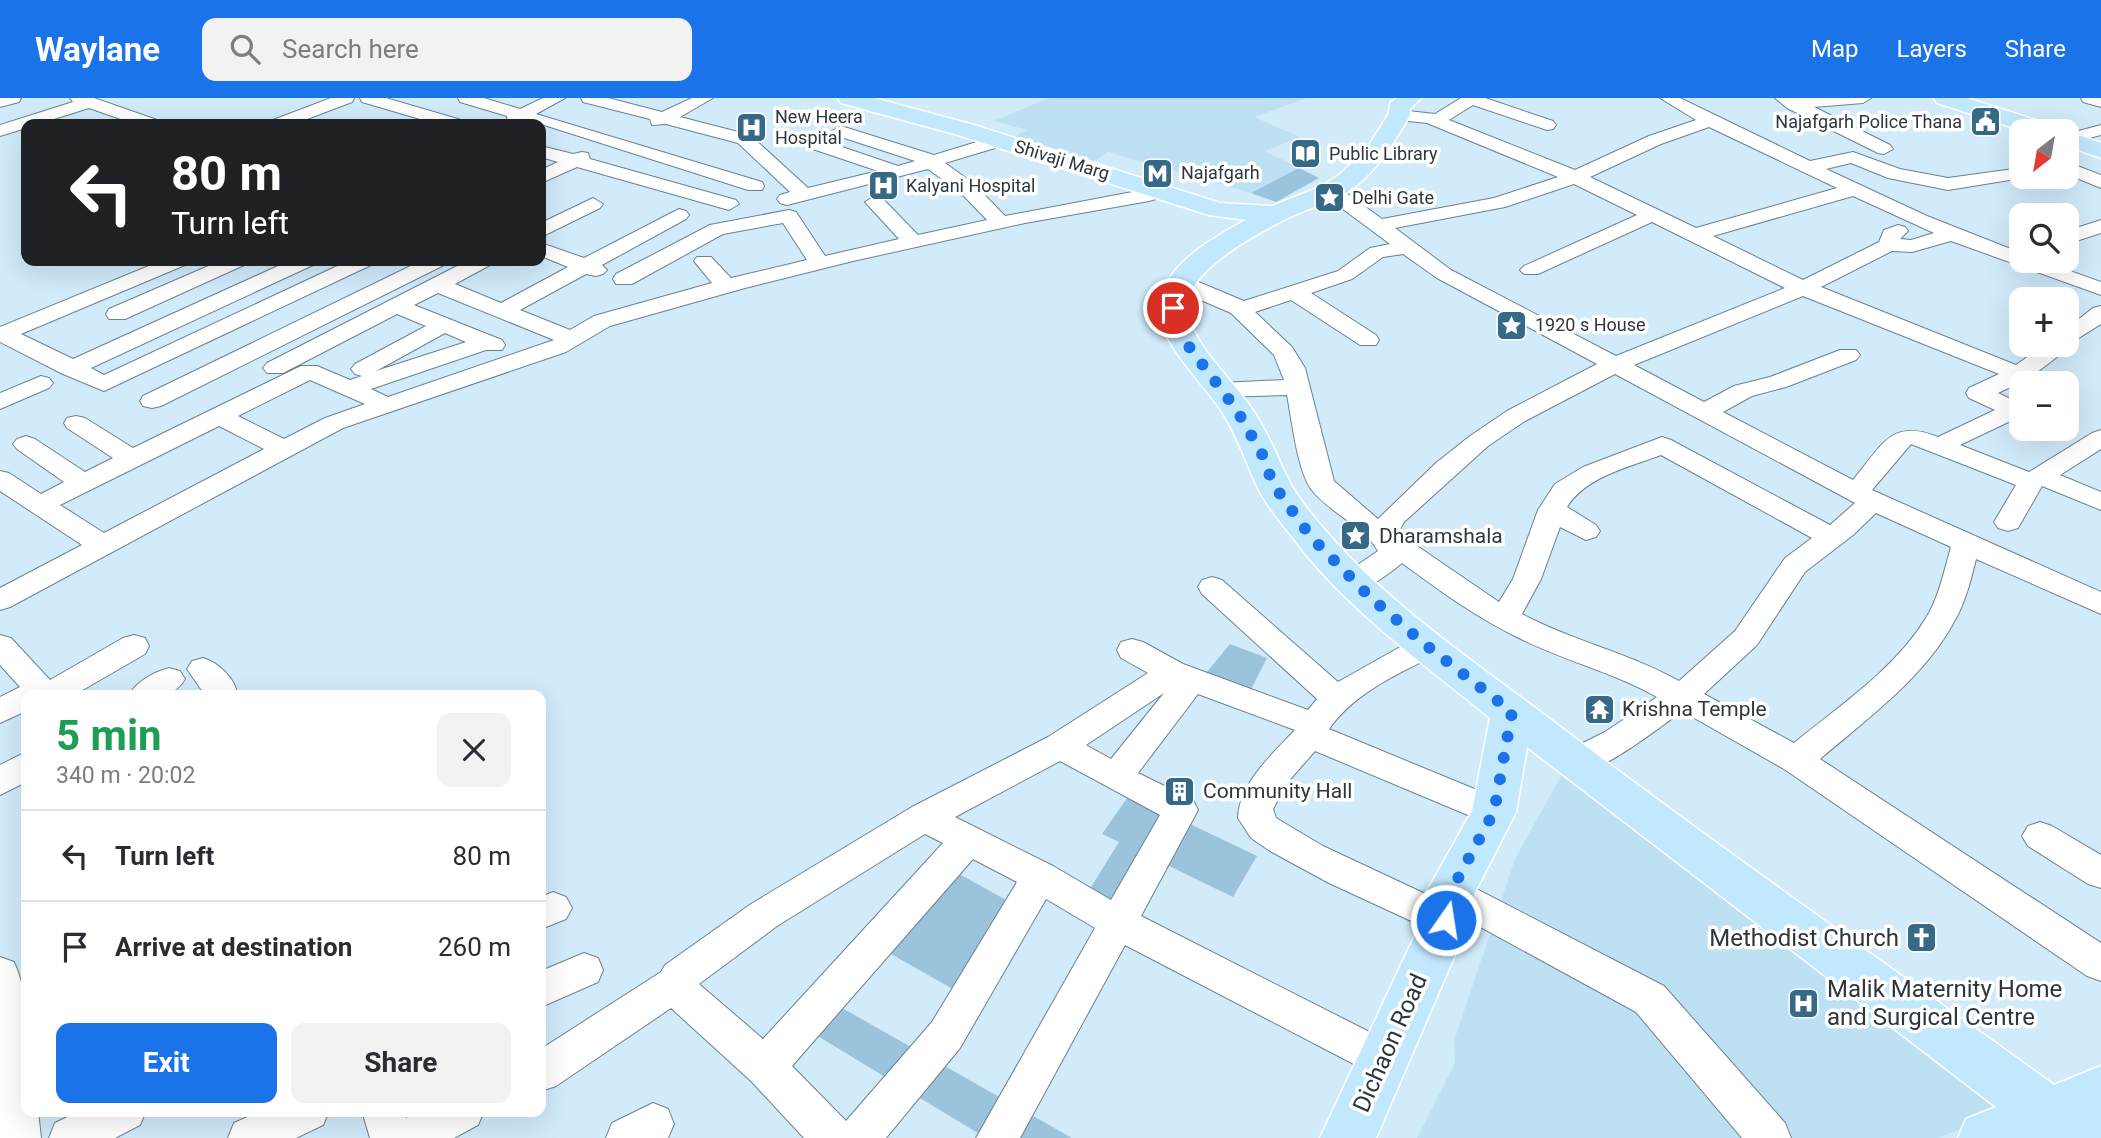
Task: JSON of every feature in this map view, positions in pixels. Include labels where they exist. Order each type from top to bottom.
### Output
[{"type":"main road","name":"Shivaji Marg","points":[[820,98],[858,103],[1218,210],[1275,214]]},
{"type":"main road","points":[[1945,98],[2009,119]]},
{"type":"main road","points":[[1959,98],[2016,119]]},
{"type":"main road","points":[[1405,107],[1375,154],[1348,180],[1331,191],[1275,214],[1239,234],[1191,269],[1181,283],[1173,308],[1181,336],[1221,390],[1262,454],[1273,484],[1311,537],[1353,582],[1427,646],[1575,762],[2074,1129]]},
{"type":"main road","name":"Shivaji Marg","points":[[1152,192],[1213,217],[1239,234]]},
{"type":"main road","name":"Dichaon Road","points":[[1348,1138],[1448,906],[1494,812],[1512,712]]},
{"type":"main road","points":[[2074,1129],[2101,1092]]},
{"type":"main road","points":[[1986,1138],[2074,1129],[2101,1133]]},
{"type":"street","points":[[0,102],[13,98]]},
{"type":"street","points":[[296,119],[346,98]]},
{"type":"street","points":[[368,98],[438,119]]},
{"type":"street","points":[[421,119],[470,98],[535,119]]},
{"type":"street","points":[[513,119],[557,98]]},
{"type":"street","points":[[589,98],[744,139],[804,195]]},
{"type":"street","points":[[546,175],[705,98]]},
{"type":"street","points":[[1434,120],[1472,98],[1547,125]]},
{"type":"street","points":[[1668,98],[1710,121],[1920,220],[2009,253]]},
{"type":"street","points":[[1787,101],[1863,98]]},
{"type":"street","points":[[2089,98],[2101,102]]},
{"type":"street","points":[[33,119],[84,100],[137,119]]},
{"type":"street","points":[[1787,101],[1884,149],[1808,167]]},
{"type":"street","points":[[1405,107],[1575,177],[1803,288],[2012,371]]},
{"type":"street","points":[[1376,226],[1498,204],[1575,177],[1655,140],[1710,121]]},
{"type":"street","points":[[546,122],[755,186]]},
{"type":"street","points":[[0,131],[21,123]]},
{"type":"street","points":[[2079,140],[2101,130]]},
{"type":"street","points":[[0,131],[21,141]]},
{"type":"street","points":[[841,131],[932,161],[967,188],[1001,223]]},
{"type":"street","points":[[795,137],[898,172]]},
{"type":"street","points":[[779,201],[898,172],[992,142]]},
{"type":"street","points":[[546,152],[729,204]]},
{"type":"street","points":[[1853,157],[1895,174],[1948,184],[2009,176]]},
{"type":"street","points":[[2079,172],[2101,182]]},
{"type":"street","points":[[1694,235],[1854,189]]},
{"type":"street","points":[[1331,191],[1444,274],[1864,496],[2101,604]]},
{"type":"street","points":[[6,588],[102,545],[334,423],[558,347],[602,321],[819,263],[1152,192]]},
{"type":"street","points":[[875,202],[914,242]]},
{"type":"street","points":[[546,228],[593,204]]},
{"type":"street","points":[[1531,270],[1654,214]]},
{"type":"street","points":[[502,311],[680,215]]},
{"type":"street","points":[[624,279],[717,229],[789,216],[819,263]]},
{"type":"street","points":[[1889,245],[1891,234],[1920,220]]},
{"type":"street","points":[[2079,234],[2101,226]]},
{"type":"street","points":[[1384,536],[1392,519],[1479,441],[1558,393],[1614,365],[1803,288],[1889,245],[1912,246],[1952,234]]},
{"type":"street","points":[[1240,309],[1345,275],[1377,253],[1405,247]]},
{"type":"street","points":[[546,251],[679,299]]},
{"type":"street","points":[[704,261],[726,286]]},
{"type":"street","points":[[2,335],[165,266]]},
{"type":"street","points":[[187,266],[238,292]]},
{"type":"street","points":[[117,314],[226,266]]},
{"type":"street","points":[[71,369],[295,266]]},
{"type":"street","points":[[2,335],[102,384],[353,266]]},
{"type":"street","points":[[152,401],[427,266]]},
{"type":"street","points":[[117,378],[152,401],[167,423],[473,266]]},
{"type":"street","points":[[2061,273],[2101,289]]},
{"type":"street","points":[[1181,283],[1240,309],[1284,352],[1299,387],[1312,457],[1322,485],[1452,587],[1504,619],[1542,636],[1611,660],[1683,695],[1796,760],[2101,964]]},
{"type":"street","points":[[436,284],[572,339]]},
{"type":"street","points":[[1294,292],[1368,340]]},
{"type":"street","points":[[397,306],[526,358]]},
{"type":"street","points":[[2079,329],[2101,313]]},
{"type":"street","points":[[344,385],[444,325]]},
{"type":"street","points":[[344,385],[487,342]]},
{"type":"street","points":[[1704,412],[1743,391],[1778,382],[1848,355]]},
{"type":"street","points":[[2036,371],[2048,357]]},
{"type":"street","points":[[39,505],[309,371],[386,404]]},
{"type":"street","points":[[0,402],[41,383]]},
{"type":"street","points":[[2009,384],[1978,393],[2009,407]]},
{"type":"street","points":[[1221,390],[1299,387]]},
{"type":"street","points":[[1941,445],[2009,413]]},
{"type":"street","points":[[217,415],[283,449]]},
{"type":"street","points":[[76,424],[131,458]]},
{"type":"street","points":[[1575,762],[1617,741],[1683,695],[1746,638],[1795,565],[1831,537],[1864,496],[1903,438],[1913,436],[1941,445],[2101,502]]},
{"type":"street","points":[[2008,522],[2036,479],[2101,438]]},
{"type":"street","points":[[26,444],[83,483]]},
{"type":"street","points":[[1504,619],[1527,579],[1552,510],[1564,490],[1583,478],[1662,445],[1831,537]]},
{"type":"street","points":[[0,479],[102,545]]},
{"type":"street","points":[[1552,510],[1586,531]]},
{"type":"street","points":[[1353,582],[1391,558],[1392,551],[1384,536]]},
{"type":"street","points":[[1796,760],[1889,681],[1930,637],[1950,600],[1966,544]]},
{"type":"street","points":[[1212,587],[1338,700]]},
{"type":"street","points":[[0,646],[36,690]]},
{"type":"street","points":[[47,690],[134,646]]},
{"type":"street","points":[[1427,646],[1351,689],[1338,700],[1282,765],[1266,789],[1255,808],[1254,817],[1258,825],[1294,848],[1448,906],[1650,999],[1770,1138]]},
{"type":"street","points":[[1132,650],[1182,676],[1312,730],[1494,812]]},
{"type":"street","points":[[203,669],[221,690]]},
{"type":"street","points":[[546,1069],[675,984],[688,968],[764,915],[923,817],[1060,746],[1182,676]]},
{"type":"street","points":[[1116,777],[1182,676]]},
{"type":"street","points":[[0,711],[21,702]]},
{"type":"street","points":[[997,1138],[1181,810],[1060,746]]},
{"type":"street","points":[[0,782],[21,768]]},
{"type":"street","points":[[923,817],[1040,877],[1116,922],[1383,1059]]},
{"type":"street","points":[[2040,836],[2101,873]]},
{"type":"street","points":[[765,1068],[968,840]]},
{"type":"street","points":[[859,1138],[946,1035],[1040,877]]},
{"type":"street","points":[[546,988],[584,970]]},
{"type":"street","points":[[0,974],[11,1017],[20,1138]]},
{"type":"street","points":[[675,984],[680,992],[765,1068],[833,1138]]},
{"type":"street","points":[[70,1138],[113,1117]]},
{"type":"street","points":[[249,1138],[295,1117]]},
{"type":"street","points":[[385,1117],[391,1138]]},
{"type":"street","points":[[411,1138],[451,1117]]},
{"type":"shaded area","points":[[1048,98],[1307,98],[1254,117],[1300,137],[1265,151],[1299,168],[1251,193],[1108,152],[1094,161],[1012,138],[1027,130],[994,121]]},
{"type":"shaded area","points":[[1299,168],[1319,178],[1276,202],[1251,193]]},
{"type":"shaded area","points":[[1230,644],[1267,658],[1248,695],[1202,678]]},
{"type":"shaded area","points":[[1567,765],[2018,1107],[1937,1138],[1417,1138],[1455,1063],[1454,1041],[1515,859]]},
{"type":"shaded area","points":[[1132,791],[1169,812],[1113,913],[1083,900],[1119,842],[1102,834]]},
{"type":"shaded area","points":[[1188,823],[1257,856],[1233,897],[1161,862]]},
{"type":"shaded area","points":[[954,871],[1022,909],[965,996],[884,950]]},
{"type":"shaded area","points":[[835,1004],[1072,1138],[986,1138],[811,1032]]},
{"type":"place","name":"Najafgarh Police Thana","points":[[1985,122]]},
{"type":"place","name":"New Heera Hospital","points":[[752,127]]},
{"type":"place","name":"Public Library","points":[[1306,154]]},
{"type":"place","name":"Najafgarh","points":[[1158,173]]},
{"type":"place","name":"Kalyani Hospital","points":[[883,186]]},
{"type":"place","name":"Delhi Gate","points":[[1329,198]]},
{"type":"place","name":"1920 s House","points":[[1512,325]]},
{"type":"place","name":"Dharamshala","points":[[1356,536]]},
{"type":"place","name":"Krishna Temple","points":[[1599,709]]},
{"type":"place","name":"Community Hall","points":[[1180,791]]},
{"type":"place","name":"Methodist Church","points":[[1922,938]]},
{"type":"place","name":"Malik Maternity Home and Surgical Centre","points":[[1804,1003]]},
{"type":"route","points":[[1173,308],[1181,336],[1236,409],[1262,454],[1273,484],[1311,537],[1371,598],[1427,646],[1512,712],[1494,812],[1450,893],[1446,920]]}]
